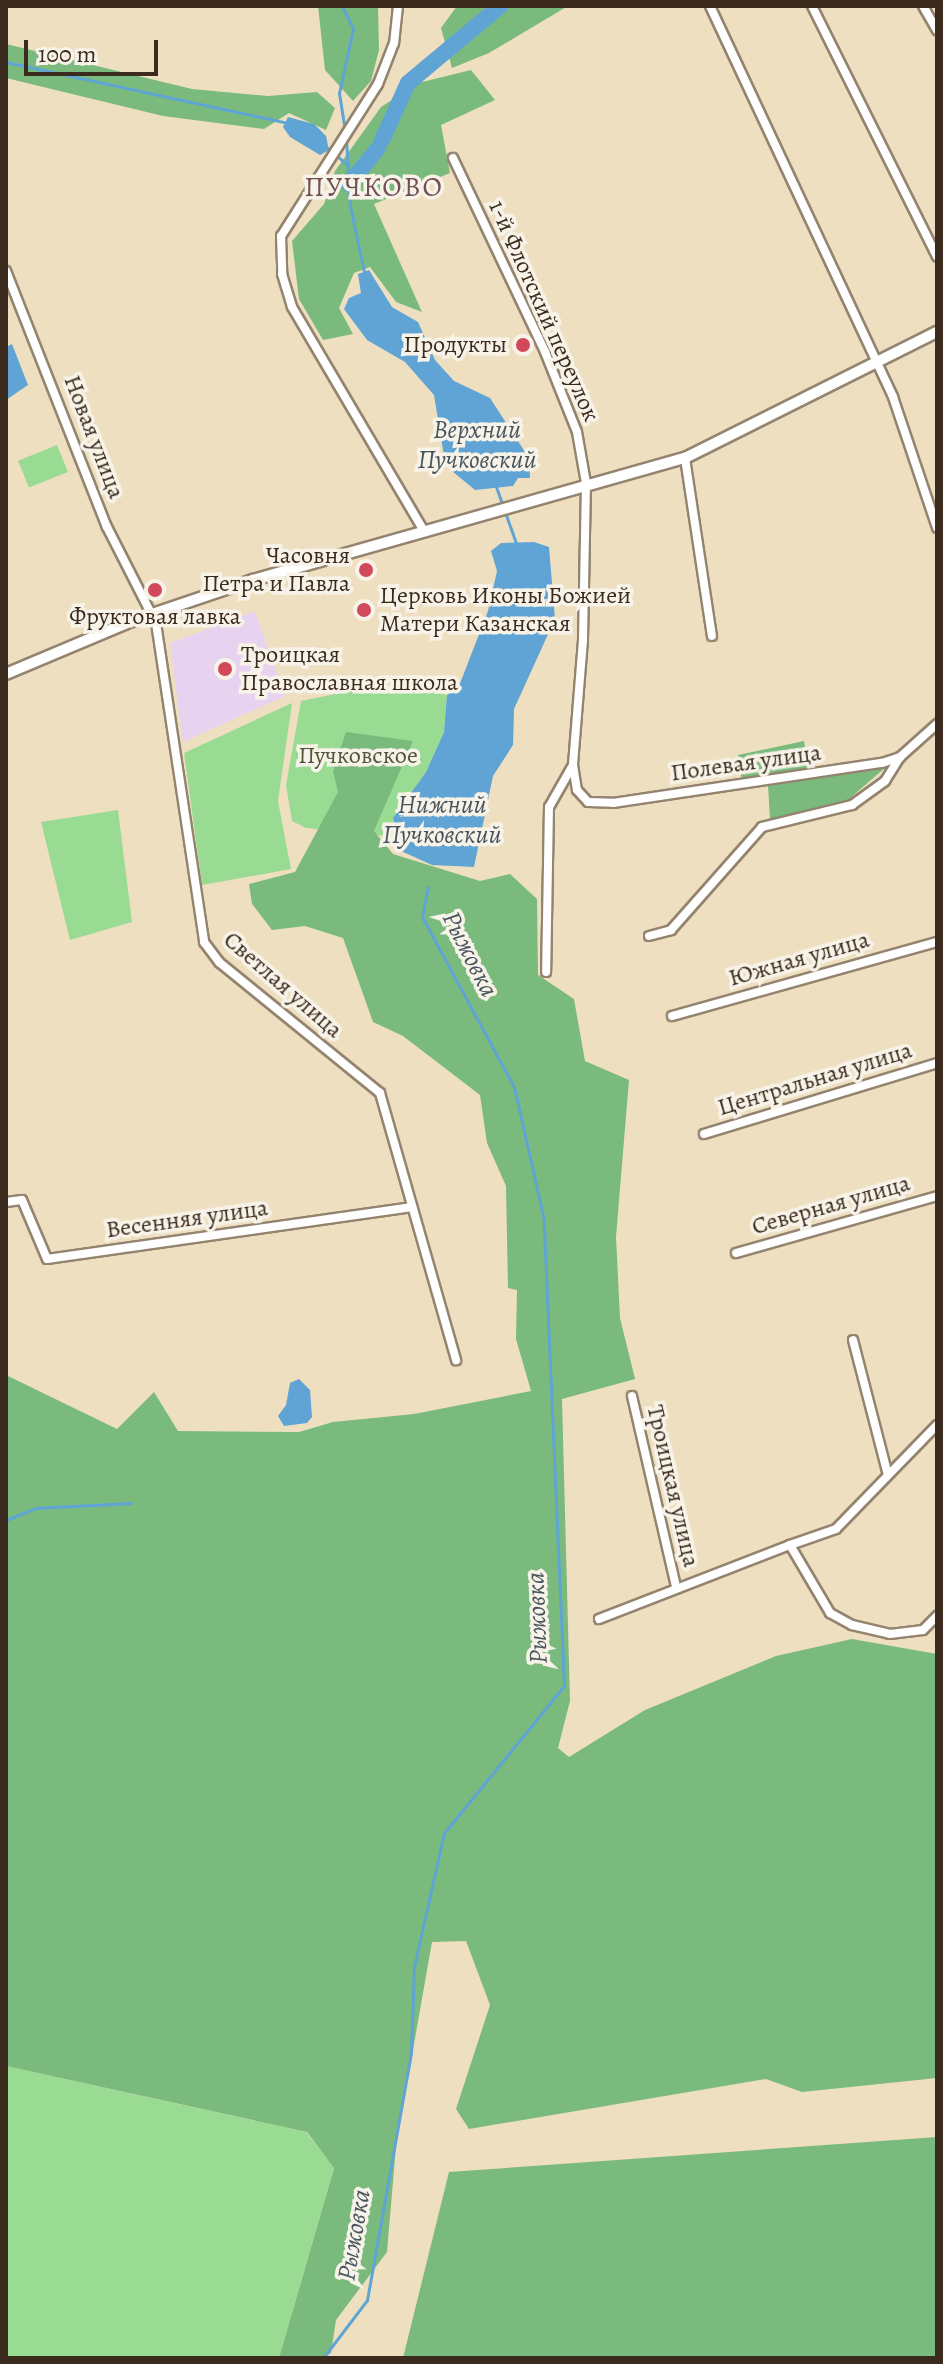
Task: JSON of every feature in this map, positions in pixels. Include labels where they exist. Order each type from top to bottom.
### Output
[{"type":"street","points":[[398,6],[394,43],[355,128],[324,167],[281,236],[282,274],[292,307],[423,529]]},
{"type":"street","points":[[710,6],[876,361],[918,459],[937,528]]},
{"type":"street","points":[[812,6],[937,257]]},
{"type":"street","points":[[923,6],[937,30]]},
{"type":"street","name":"1-й Флотский переулок","points":[[453,158],[577,432],[586,483],[583,640],[573,765]]},
{"type":"street","name":"Новая улица","points":[[6,271],[107,527],[152,613]]},
{"type":"street","points":[[6,674],[152,613],[423,529],[685,458],[937,332]]},
{"type":"street","points":[[685,458],[712,636]]},
{"type":"street","name":"Светлая улица","points":[[152,613],[204,942],[220,963],[380,1093],[456,1360]]},
{"type":"street","points":[[649,936],[671,930],[762,827],[852,805],[885,781],[900,757],[937,724]]},
{"type":"street","name":"Полевая улица","points":[[573,765],[577,790],[588,802],[613,803],[900,757]]},
{"type":"street","points":[[546,972],[549,807],[573,765]]},
{"type":"street","name":"Южная улица","points":[[672,1016],[937,942]]},
{"type":"street","name":"Центральная улица","points":[[704,1134],[937,1063]]},
{"type":"street","name":"Северная улица","points":[[736,1253],[937,1196]]},
{"type":"street","name":"Весенняя улица","points":[[6,1202],[22,1200],[47,1259],[412,1207]]},
{"type":"street","points":[[853,1340],[888,1475]]},
{"type":"street","name":"Троицкая улица","points":[[632,1396],[676,1586]]},
{"type":"street","name":"Троицкая улица","points":[[599,1619],[676,1586],[836,1529],[937,1425]]},
{"type":"street","points":[[790,1545],[830,1613],[852,1625],[890,1634],[923,1630],[937,1616]]},
{"type":"shaded area","name":"Троицкая Православная школа","points":[[255,611],[285,696],[183,742],[170,643]]},
{"type":"green space","points":[[318,6],[378,6],[379,50],[371,81],[353,101],[325,70]]},
{"type":"green space","points":[[457,6],[568,6],[489,53],[452,68],[441,28]]},
{"type":"green space","points":[[6,44],[192,89],[268,96],[317,92],[335,108],[326,130],[289,113],[264,129],[163,116],[6,78]]},
{"type":"green space","points":[[471,70],[495,100],[441,125],[450,173],[374,204],[422,312],[396,302],[370,267],[354,273],[339,308],[353,334],[323,340],[299,299],[292,241],[324,204],[335,171],[381,107],[418,83]]},
{"type":"green space","points":[[57,445],[68,472],[29,488],[18,461]]},
{"type":"green space","name":"Пучковское","points":[[410,688],[447,695],[444,732],[426,772],[393,818],[395,837],[306,828],[292,821],[286,785],[301,701],[355,690]]},
{"type":"green space","points":[[292,703],[278,801],[291,869],[202,885],[184,753]]},
{"type":"green space","points":[[346,732],[413,741],[374,831],[393,854],[480,881],[510,874],[537,899],[538,975],[574,999],[585,1061],[629,1080],[616,1237],[620,1318],[635,1379],[562,1399],[570,1701],[558,1748],[569,1757],[645,1710],[776,1656],[852,1639],[937,1654],[937,2078],[802,2092],[766,2079],[469,2129],[456,2109],[490,2005],[466,1941],[432,1942],[396,2146],[387,2252],[336,2320],[331,2353],[319,2358],[279,2358],[334,2168],[307,2132],[6,2066],[6,1375],[117,1429],[154,1392],[178,1431],[299,1432],[333,1422],[414,1414],[531,1391],[516,1339],[517,1290],[508,1288],[506,1186],[487,1143],[480,1095],[403,1036],[373,1022],[343,938],[305,926],[272,930],[252,904],[249,884],[295,872],[338,792],[333,771]]},
{"type":"green space","points":[[804,741],[809,772],[742,781],[738,755]]},
{"type":"green space","points":[[886,767],[841,806],[770,819],[768,786]]},
{"type":"green space","points":[[118,810],[132,922],[70,940],[41,822]]},
{"type":"green space","points":[[6,2066],[306,2132],[334,2167],[279,2358],[6,2358]]},
{"type":"green space","points":[[937,2137],[937,2358],[403,2358],[449,2172]]},
{"type":"water","points":[[288,117],[314,124],[326,136],[329,150],[320,155],[290,137],[283,127]]},
{"type":"water","name":"Верхний Пучковский","points":[[369,270],[392,307],[418,322],[435,360],[454,381],[490,398],[529,458],[530,478],[518,478],[513,486],[475,490],[452,471],[444,456],[434,395],[405,362],[367,340],[344,309],[349,298],[361,293],[358,274]]},
{"type":"water","points":[[12,344],[28,385],[6,400],[6,347]]},
{"type":"water","name":"Нижний Пучковский","points":[[534,542],[549,547],[555,619],[514,709],[513,745],[493,776],[474,867],[432,865],[401,851],[393,818],[426,772],[444,732],[447,695],[459,686],[488,611],[497,571],[491,551],[501,543]]},
{"type":"water","points":[[299,1379],[310,1390],[312,1417],[307,1423],[284,1426],[278,1416],[286,1405],[290,1383]]},
{"type":"waterway","points":[[342,6],[353,29],[339,93],[345,130]]},
{"type":"waterway","name":"Рыжовка","points":[[382,140],[408,83],[500,6]]},
{"type":"waterway","points":[[6,62],[287,123]]},
{"type":"waterway","points":[[346,138],[350,206],[364,272]]},
{"type":"waterway","points":[[327,148],[349,166]]},
{"type":"waterway","name":"Рыжовка","points":[[349,184],[378,148]]},
{"type":"waterway","points":[[494,481],[517,546]]},
{"type":"waterway","name":"Рыжовка","points":[[323,2358],[367,2300],[411,2053],[414,1967],[444,1833],[564,1686],[544,1220],[514,1087],[422,917],[428,887]]},
{"type":"waterway","points":[[6,1520],[35,1508],[131,1503]]},
{"type":"place","name":"Продукты","points":[[523,345]]},
{"type":"place","name":"Часовня Петра и Павла","points":[[366,570]]},
{"type":"place","name":"Фруктовая лавка","points":[[155,590]]},
{"type":"place","name":"Церковь Иконы Божией Матери Казанская","points":[[364,610]]},
{"type":"place","name":"Троицкая Православная школа","points":[[225,669]]},
{"type":"district","name":"ПУЧКОВО","points":[[374,187]]}]
